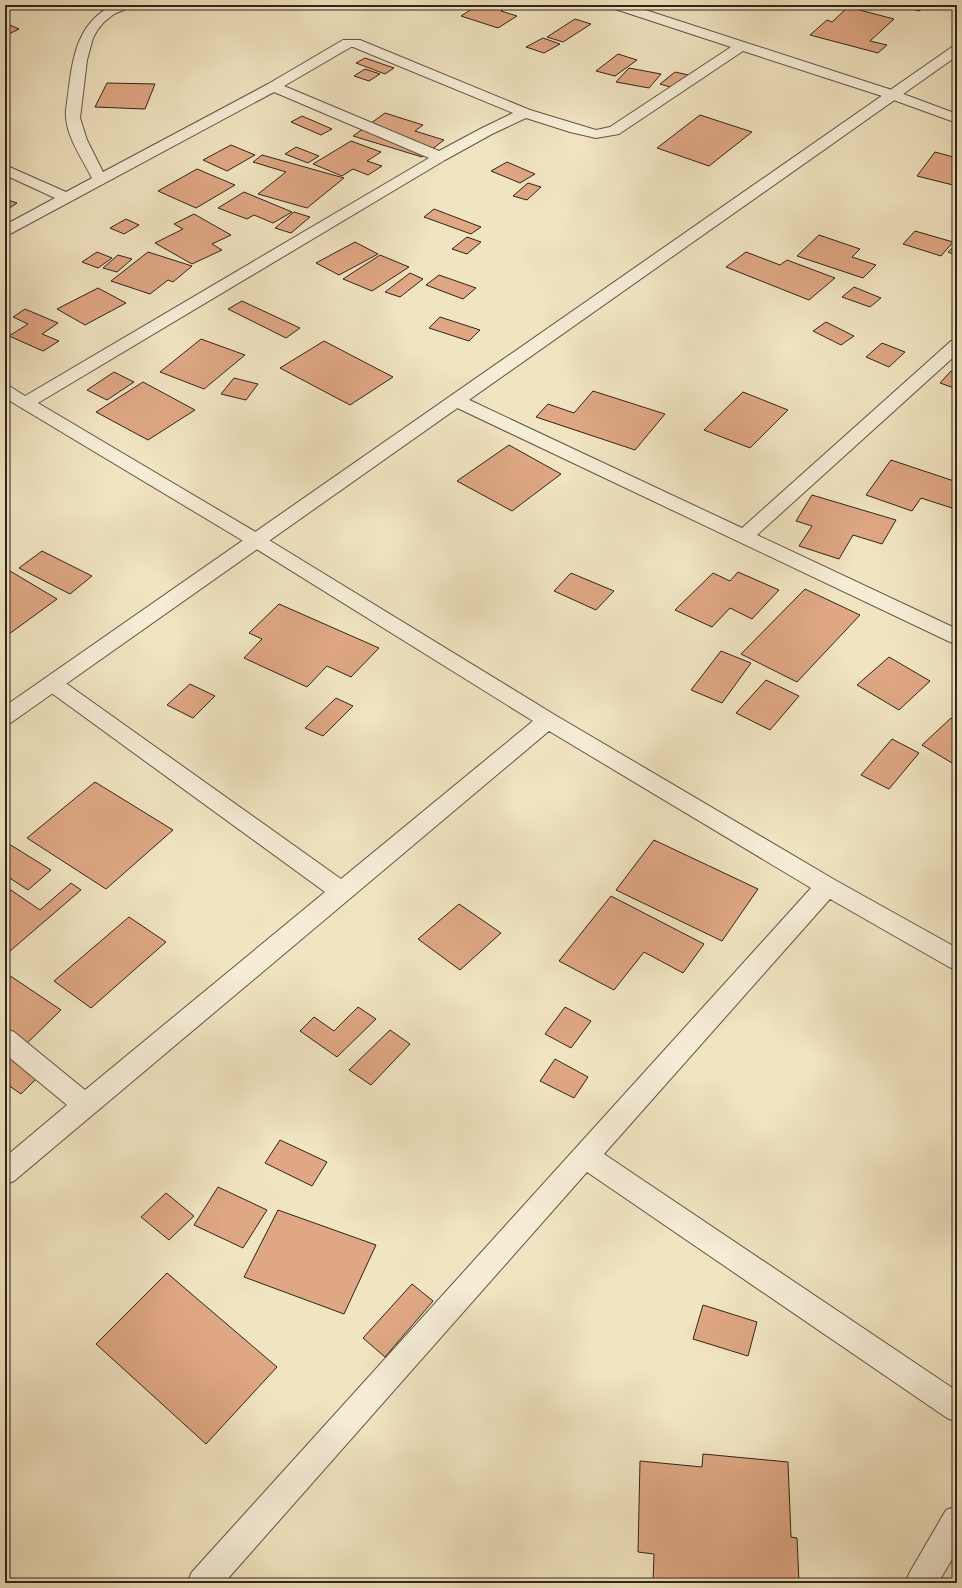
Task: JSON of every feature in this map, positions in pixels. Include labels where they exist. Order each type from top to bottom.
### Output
[{"type":"street","points":[[100,180],[84,148],[73,119],[78,74],[85,38],[93,25],[103,16],[123,5]]},
{"type":"street","points":[[617,5],[893,95],[957,119]]},
{"type":"street","points":[[5,231],[273,87],[342,45],[348,43],[355,43],[525,113],[596,134],[614,131],[741,46]]},
{"type":"street","points":[[5,717],[957,50]]},
{"type":"street","points":[[273,87],[440,157]]},
{"type":"street","points":[[25,403],[440,157],[525,113]]},
{"type":"street","points":[[5,169],[67,198]]},
{"type":"street","points":[[744,537],[957,345]]},
{"type":"street","points":[[5,391],[257,541],[548,720],[827,886],[957,960]]},
{"type":"street","points":[[457,401],[957,637]]},
{"type":"street","points":[[53,684],[341,891]]},
{"type":"street","points":[[5,1173],[84,1105],[548,720]]},
{"type":"street","points":[[203,1583],[827,886]]},
{"type":"street","points":[[5,1039],[84,1105]]},
{"type":"street","points":[[585,1156],[957,1408]]},
{"type":"street","points":[[921,1583],[957,1521]]},
{"type":"building","points":[[25,5],[49,5],[38,10]]},
{"type":"building","points":[[478,5],[511,5],[501,11],[517,16],[498,28],[461,16]]},
{"type":"building","points":[[900,5],[928,5],[919,11]]},
{"type":"building","points":[[848,7],[894,19],[870,41],[887,45],[878,53],[810,35],[827,20],[832,22]]},
{"type":"building","points":[[575,19],[591,24],[563,42],[547,37]]},
{"type":"building","points":[[5,23],[19,29],[5,36]]},
{"type":"building","points":[[543,38],[560,44],[544,53],[526,47]]},
{"type":"building","points":[[618,54],[637,60],[615,76],[596,71]]},
{"type":"building","points":[[365,58],[394,68],[385,74],[356,63]]},
{"type":"building","points":[[629,68],[661,74],[649,88],[616,82]]},
{"type":"building","points":[[365,69],[380,74],[369,81],[354,76]]},
{"type":"building","points":[[675,72],[693,76],[677,89],[660,84]]},
{"type":"building","points":[[107,83],[155,84],[145,109],[95,107]]},
{"type":"building","points":[[385,113],[423,125],[415,131],[444,140],[422,157],[353,136]]},
{"type":"building","points":[[700,115],[752,132],[709,166],[657,148]]},
{"type":"building","points":[[302,116],[332,129],[321,135],[291,122]]},
{"type":"building","points":[[351,141],[381,152],[367,161],[382,166],[368,175],[353,169],[342,176],[313,164]]},
{"type":"building","points":[[231,145],[255,155],[227,171],[203,160]]},
{"type":"building","points":[[296,147],[319,156],[308,163],[285,154]]},
{"type":"building","points":[[935,152],[957,158],[957,175],[955,178],[957,179],[957,186],[917,176]]},
{"type":"building","points":[[262,155],[344,178],[307,208],[258,194],[286,172],[253,162]]},
{"type":"building","points":[[507,162],[535,174],[520,183],[491,171]]},
{"type":"building","points":[[197,169],[235,185],[196,208],[158,191]]},
{"type":"building","points":[[528,183],[541,187],[527,200],[513,196]]},
{"type":"building","points":[[244,192],[292,212],[273,223],[254,215],[247,219],[218,208]]},
{"type":"building","points":[[5,199],[17,203],[5,211]]},
{"type":"building","points":[[434,209],[481,227],[471,234],[424,217]]},
{"type":"building","points":[[294,212],[310,217],[291,233],[275,228]]},
{"type":"building","points":[[194,214],[231,235],[212,244],[222,250],[192,264],[155,243],[183,229],[174,224]]},
{"type":"building","points":[[126,219],[139,225],[124,234],[110,228]]},
{"type":"building","points":[[915,231],[953,242],[941,256],[903,244]]},
{"type":"building","points":[[819,235],[860,249],[852,257],[876,265],[863,278],[797,256]]},
{"type":"building","points":[[467,237],[481,242],[467,254],[452,249]]},
{"type":"building","points":[[355,242],[378,254],[339,275],[316,263]]},
{"type":"building","points":[[957,244],[957,256],[948,252]]},
{"type":"building","points":[[97,252],[112,258],[98,268],[82,262]]},
{"type":"building","points":[[148,252],[192,266],[173,282],[168,280],[150,294],[111,281]]},
{"type":"building","points":[[746,252],[780,265],[787,260],[835,278],[809,300],[726,267]]},
{"type":"building","points":[[118,255],[132,259],[117,272],[103,268]]},
{"type":"building","points":[[380,255],[409,267],[372,291],[343,279]]},
{"type":"building","points":[[410,273],[423,279],[400,297],[385,292]]},
{"type":"building","points":[[439,275],[476,288],[463,299],[426,285]]},
{"type":"building","points":[[854,287],[881,298],[870,307],[842,297]]},
{"type":"building","points":[[98,288],[126,303],[85,325],[57,309]]},
{"type":"building","points":[[242,301],[300,328],[286,338],[228,309]]},
{"type":"building","points":[[25,309],[58,323],[42,334],[59,341],[43,351],[9,336],[28,324],[13,317]]},
{"type":"building","points":[[440,317],[480,330],[469,341],[429,328]]},
{"type":"building","points":[[826,322],[854,336],[841,345],[813,331]]},
{"type":"building","points":[[201,339],[245,355],[204,389],[160,372]]},
{"type":"building","points":[[324,341],[393,377],[350,405],[280,368]]},
{"type":"building","points":[[882,343],[905,352],[889,367],[866,357]]},
{"type":"building","points":[[951,371],[957,373],[957,389],[940,383]]},
{"type":"building","points":[[114,372],[134,382],[107,400],[87,390]]},
{"type":"building","points":[[234,378],[258,384],[246,400],[221,394]]},
{"type":"building","points":[[143,382],[195,410],[148,440],[96,412]]},
{"type":"building","points":[[593,391],[665,414],[635,450],[536,417],[548,404],[574,413]]},
{"type":"building","points":[[743,392],[788,410],[750,448],[704,430]]},
{"type":"building","points":[[509,445],[561,474],[512,511],[457,481]]},
{"type":"building","points":[[891,460],[957,482],[957,507],[955,509],[921,498],[912,511],[866,495]]},
{"type":"building","points":[[812,495],[896,520],[882,544],[853,535],[839,559],[799,546],[812,526],[796,521]]},
{"type":"building","points":[[42,551],[92,576],[70,594],[19,568]]},
{"type":"building","points":[[5,568],[57,599],[5,637]]},
{"type":"building","points":[[738,572],[779,590],[752,619],[730,608],[712,627],[675,610],[713,573],[730,581]]},
{"type":"building","points":[[571,573],[614,591],[596,610],[554,591]]},
{"type":"building","points":[[805,589],[860,615],[797,682],[741,654]]},
{"type":"building","points":[[279,604],[379,648],[351,677],[327,666],[307,687],[244,658],[262,639],[249,633]]},
{"type":"building","points":[[721,651],[751,663],[722,703],[691,690]]},
{"type":"building","points":[[889,657],[930,681],[899,710],[857,685]]},
{"type":"building","points":[[766,680],[799,696],[770,730],[736,713]]},
{"type":"building","points":[[190,684],[215,696],[193,718],[167,705]]},
{"type":"building","points":[[336,698],[353,706],[323,736],[305,728]]},
{"type":"building","points":[[951,718],[957,721],[957,766],[922,745]]},
{"type":"building","points":[[892,739],[919,753],[889,789],[861,775]]},
{"type":"building","points":[[95,782],[173,830],[106,889],[27,838]]},
{"type":"building","points":[[654,840],[758,889],[722,941],[616,890]]},
{"type":"building","points":[[9,844],[51,870],[28,890],[5,875],[5,847]]},
{"type":"building","points":[[71,883],[81,890],[10,951],[5,947],[5,886],[40,910]]},
{"type":"building","points":[[611,896],[704,944],[683,973],[644,952],[614,990],[559,961]]},
{"type":"building","points":[[459,904],[501,933],[460,970],[418,939]]},
{"type":"building","points":[[129,917],[166,942],[91,1008],[54,981]]},
{"type":"building","points":[[6,973],[61,1010],[22,1048],[49,1066],[21,1094],[5,1083]]},
{"type":"building","points":[[358,1007],[376,1019],[337,1057],[300,1031],[314,1017],[334,1031]]},
{"type":"building","points":[[565,1007],[591,1021],[571,1048],[545,1034]]},
{"type":"building","points":[[390,1030],[410,1044],[371,1085],[349,1070]]},
{"type":"building","points":[[555,1059],[588,1077],[574,1098],[540,1081]]},
{"type":"building","points":[[280,1140],[327,1162],[312,1186],[265,1163]]},
{"type":"building","points":[[218,1187],[267,1210],[243,1248],[194,1225]]},
{"type":"building","points":[[166,1193],[194,1216],[169,1240],[141,1217]]},
{"type":"building","points":[[278,1210],[376,1245],[344,1314],[244,1277]]},
{"type":"building","points":[[167,1273],[277,1367],[206,1444],[96,1344]]},
{"type":"building","points":[[412,1284],[433,1301],[385,1357],[363,1338]]},
{"type":"building","points":[[703,1305],[757,1322],[748,1356],[693,1339]]},
{"type":"building","points":[[703,1454],[788,1462],[791,1537],[797,1538],[799,1583],[653,1583],[654,1554],[638,1552],[640,1461],[702,1467]]}]
